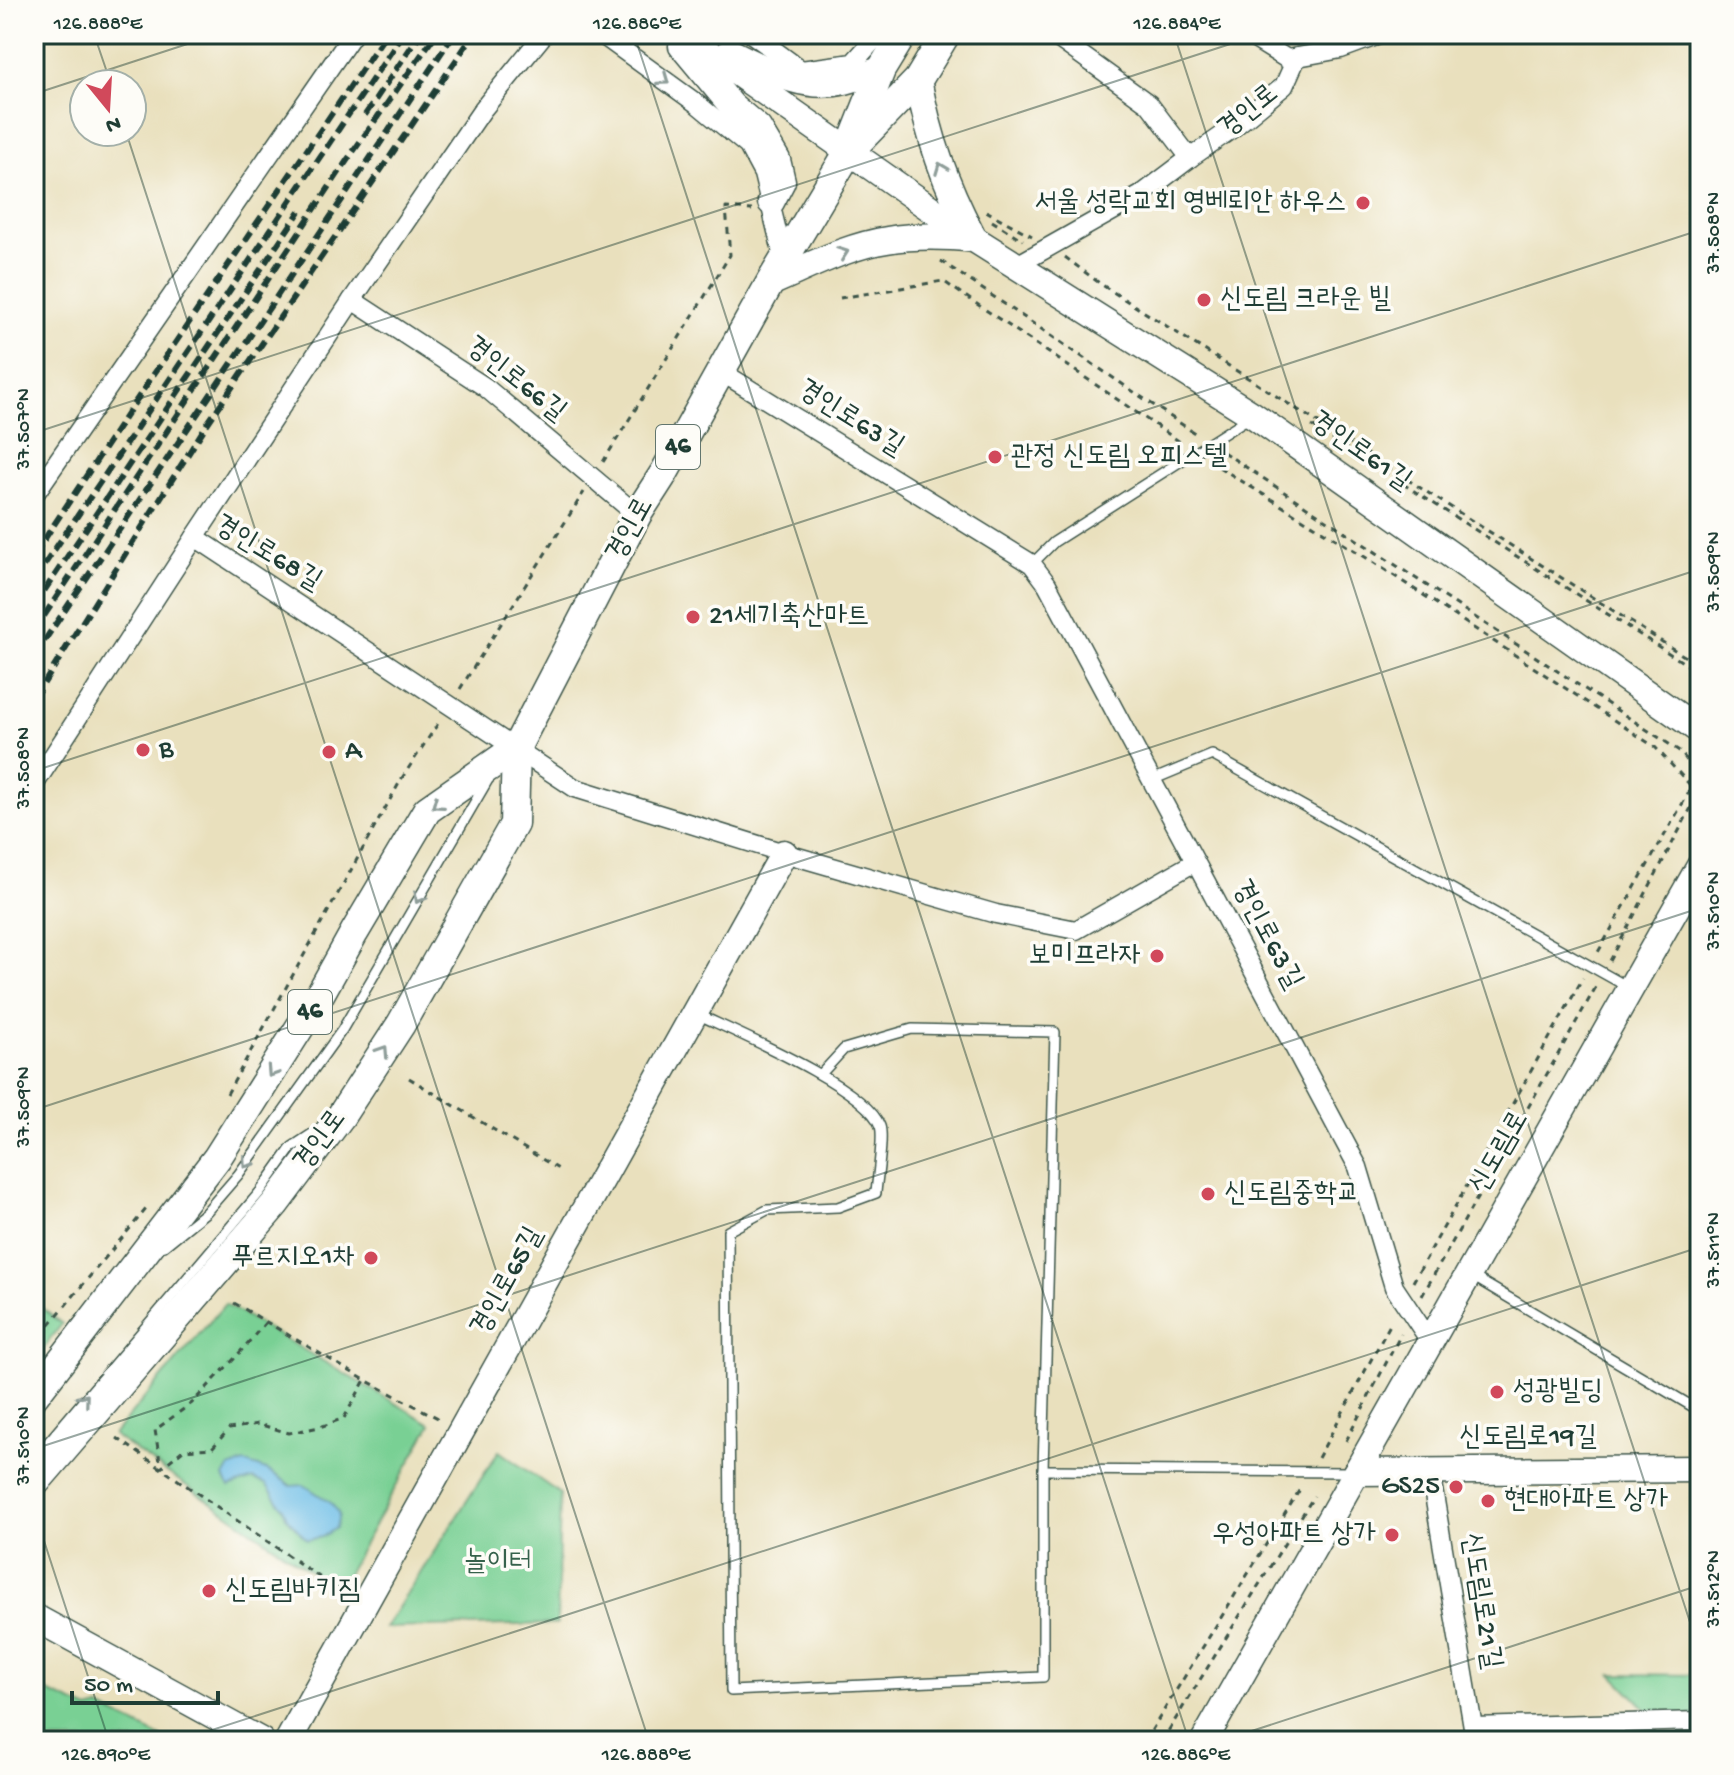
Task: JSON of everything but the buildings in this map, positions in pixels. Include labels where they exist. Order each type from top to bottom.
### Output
[{"type":"main road","name":"경인로","points":[[849,151],[918,80],[910,35]]},
{"type":"main road","name":"경인로","points":[[34,1396],[225,1145],[314,1005],[427,810],[508,753],[637,515],[849,151],[881,70],[910,35]]},
{"type":"main road","name":"경인로","points":[[34,1484],[275,1204],[341,1116],[401,1024],[514,824],[508,753]]},
{"type":"street","points":[[34,495],[353,34]]},
{"type":"street","points":[[195,537],[483,109],[544,34]]},
{"type":"street","points":[[601,34],[696,103],[748,146],[763,174],[771,202],[777,271],[885,240],[977,226],[952,195],[934,150],[918,80]]},
{"type":"street","points":[[672,34],[732,106],[758,128],[777,160],[782,181],[771,202]]},
{"type":"street","name":"경인로61길","points":[[682,34],[849,151],[977,226],[1017,265],[1253,415],[1700,731]]},
{"type":"street","points":[[694,34],[767,70],[805,84],[842,82],[881,70]]},
{"type":"street","points":[[752,34],[801,70],[853,63],[910,35]]},
{"type":"street","name":"경인로","points":[[1052,34],[1149,104],[1190,158]]},
{"type":"street","name":"경인로","points":[[1251,34],[1287,59],[1341,49],[1382,34]]},
{"type":"street","name":"경인로","points":[[1017,265],[1141,195],[1233,128],[1284,86],[1297,57]]},
{"type":"street","name":"경인로66길","points":[[352,300],[485,387],[637,515]]},
{"type":"street","name":"경인로63길","points":[[720,371],[1032,564],[1047,584],[1358,1167],[1394,1287],[1430,1341]]},
{"type":"street","name":"경인로68길","points":[[34,785],[195,537],[449,706],[508,753]]},
{"type":"street","points":[[508,753],[575,788],[996,914],[1076,930],[1195,862]]},
{"type":"street","name":"경인로65길","points":[[288,1741],[784,853]]},
{"type":"street","name":"신도림로","points":[[1204,1741],[1343,1472],[1430,1341],[1700,866]]},
{"type":"street","name":"신도림로19길","points":[[1343,1472],[1700,1469]]},
{"type":"street","name":"신도림로21길","points":[[1430,1471],[1473,1734]]},
{"type":"street","points":[[34,1617],[261,1741]]},
{"type":"street","points":[[1473,1734],[1700,1721]]},
{"type":"lane","points":[[1032,564],[1054,542],[1253,415]]},
{"type":"lane","points":[[125,1278],[206,1212],[238,1175],[342,1030],[508,753]]},
{"type":"lane","points":[[1152,780],[1212,755],[1631,988]]},
{"type":"lane","points":[[695,1012],[821,1074],[872,1111],[881,1128],[876,1193],[838,1207],[767,1210],[728,1231],[731,1691],[1043,1677],[1043,1470],[1055,1032],[912,1029],[844,1049],[821,1074]]},
{"type":"lane","points":[[34,1459],[260,1192],[292,1147],[341,1116]]},
{"type":"lane","points":[[1468,1274],[1700,1411]]},
{"type":"lane","points":[[1043,1470],[1343,1472]]},
{"type":"path","points":[[987,211],[1700,666]]},
{"type":"path","points":[[977,226],[1046,249]]},
{"type":"path","points":[[940,260],[1209,443],[1681,752],[1700,780]]},
{"type":"path","points":[[840,298],[943,281],[1194,452],[1370,560],[1655,747],[1692,787],[1590,966],[1408,1307],[1343,1472],[1162,1741]]},
{"type":"path","points":[[1092,285],[1105,294]]},
{"type":"path","points":[[1302,420],[1700,673]]},
{"type":"path","points":[[222,1103],[402,778],[449,706]]},
{"type":"path","points":[[1145,1741],[1311,1472],[1408,1307],[1603,973],[1700,791]]},
{"type":"path","points":[[409,1078],[560,1170]]},
{"type":"path","points":[[34,1343],[151,1203]]},
{"type":"path","points":[[234,1303],[365,1380],[440,1419]]},
{"type":"path","points":[[161,1468],[155,1430],[192,1403],[266,1322]]},
{"type":"path","points":[[161,1468],[183,1450],[212,1448],[229,1429],[258,1424],[289,1433],[344,1418],[365,1380]]},
{"type":"path","points":[[117,1438],[344,1594]]},
{"type":"path","points":[[351,1736],[363,1741]]},
{"type":"green space","points":[[34,1302],[62,1324],[34,1360]]},
{"type":"green space","points":[[225,1304],[431,1424],[338,1590],[113,1435]]},
{"type":"green space","name":"놀이터","points":[[499,1451],[560,1494],[557,1624],[385,1628]]},
{"type":"green space","points":[[1612,1674],[1700,1675],[1700,1716],[1654,1717]]},
{"type":"green space","points":[[34,1686],[89,1710],[100,1707],[169,1741],[34,1741]]},
{"type":"water","points":[[244,1463],[269,1472],[291,1486],[304,1485],[331,1503],[339,1514],[336,1528],[322,1537],[307,1540],[287,1518],[266,1484],[253,1479],[229,1487],[224,1477],[229,1468]]},
{"type":"railway","points":[[34,555],[386,34]]},
{"type":"railway","points":[[34,580],[403,34]]},
{"type":"railway","points":[[365,115],[420,34]]},
{"type":"railway","points":[[34,631],[348,159],[436,34]]},
{"type":"railway","points":[[34,656],[454,34]]},
{"type":"railway","points":[[34,699],[207,424],[474,34]]},
{"type":"railway","points":[[34,606],[300,211]]},
{"type":"place","name":"서울 성락교회 영베뢰안 하우스","points":[[1363,203]]},
{"type":"place","name":"신도림 크라운 빌","points":[[1204,300]]},
{"type":"place","name":"관정 신도림 오피스텔","points":[[995,457]]},
{"type":"place","name":"21세기축산마트","points":[[693,617]]},
{"type":"place","name":"B","points":[[143,750]]},
{"type":"place","name":"A","points":[[329,752]]},
{"type":"place","name":"보미프라자","points":[[1157,956]]},
{"type":"place","name":"신도림중학교","points":[[1208,1194]]},
{"type":"place","name":"푸르지오1차","points":[[371,1258]]},
{"type":"place","name":"성광빌딩","points":[[1497,1392]]},
{"type":"place","name":"GS25","points":[[1456,1487]]},
{"type":"place","name":"현대아파트 상가","points":[[1488,1501]]},
{"type":"place","name":"우성아파트 상가","points":[[1392,1535]]},
{"type":"place","name":"신도림바키짐","points":[[209,1591]]}]
